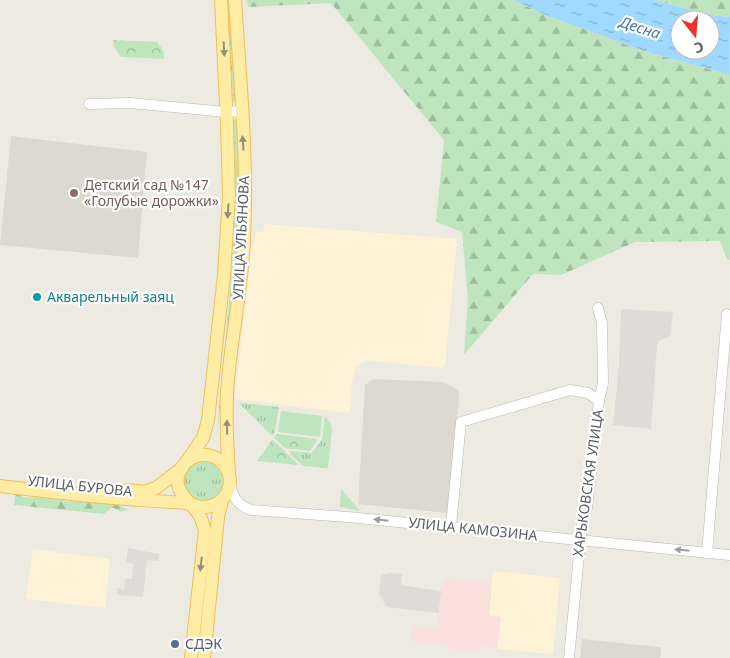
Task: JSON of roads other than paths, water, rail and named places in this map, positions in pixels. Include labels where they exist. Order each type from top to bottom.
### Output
[{"type":"main road","name":"УЛИЦА УЛЬЯНОВА","points":[[184,464],[203,438],[208,420],[224,275],[229,196],[221,0]]},
{"type":"main road","name":"УЛИЦА УЛЬЯНОВА","points":[[230,480],[227,448],[227,392],[241,277],[245,214],[242,111],[234,0]]},
{"type":"main road","points":[[190,503],[206,508],[222,500],[228,493],[230,480],[226,467],[220,460],[212,456],[194,457],[184,464],[178,483],[181,494],[200,516],[205,530],[191,658]]},
{"type":"main road","name":"УЛИЦА БУРОВА","points":[[0,478],[144,492],[156,488],[184,464]]},
{"type":"main road","name":"УЛИЦА БУРОВА","points":[[0,486],[150,501],[190,503]]},
{"type":"main road","points":[[204,658],[218,517],[222,500]]},
{"type":"street","points":[[90,104],[130,103],[226,112],[242,111]]},
{"type":"street","name":"ХАРЬКОВСКАЯ УЛИЦА","points":[[569,658],[582,521],[587,508],[599,401],[603,383],[602,323],[598,308]]},
{"type":"street","points":[[707,553],[727,314]]},
{"type":"street","points":[[451,526],[461,422],[570,390],[588,393],[599,401]]},
{"type":"street","name":"УЛИЦА КАМОЗИНА","points":[[230,480],[233,495],[237,502],[251,510],[451,526],[730,555]]},
{"type":"water","name":"Десна","points":[[513,0],[653,0],[692,10],[670,10],[670,58],[644,51],[548,16]]},
{"type":"water","points":[[720,16],[730,17],[730,75],[676,60],[720,60]]},
{"type":"place","name":"Детский сад №147 «Голубые дорожки»","points":[[74,193]]},
{"type":"place","name":"Акварельный заяц","points":[[37,297]]},
{"type":"place","name":"СДЭК","points":[[175,644]]}]
